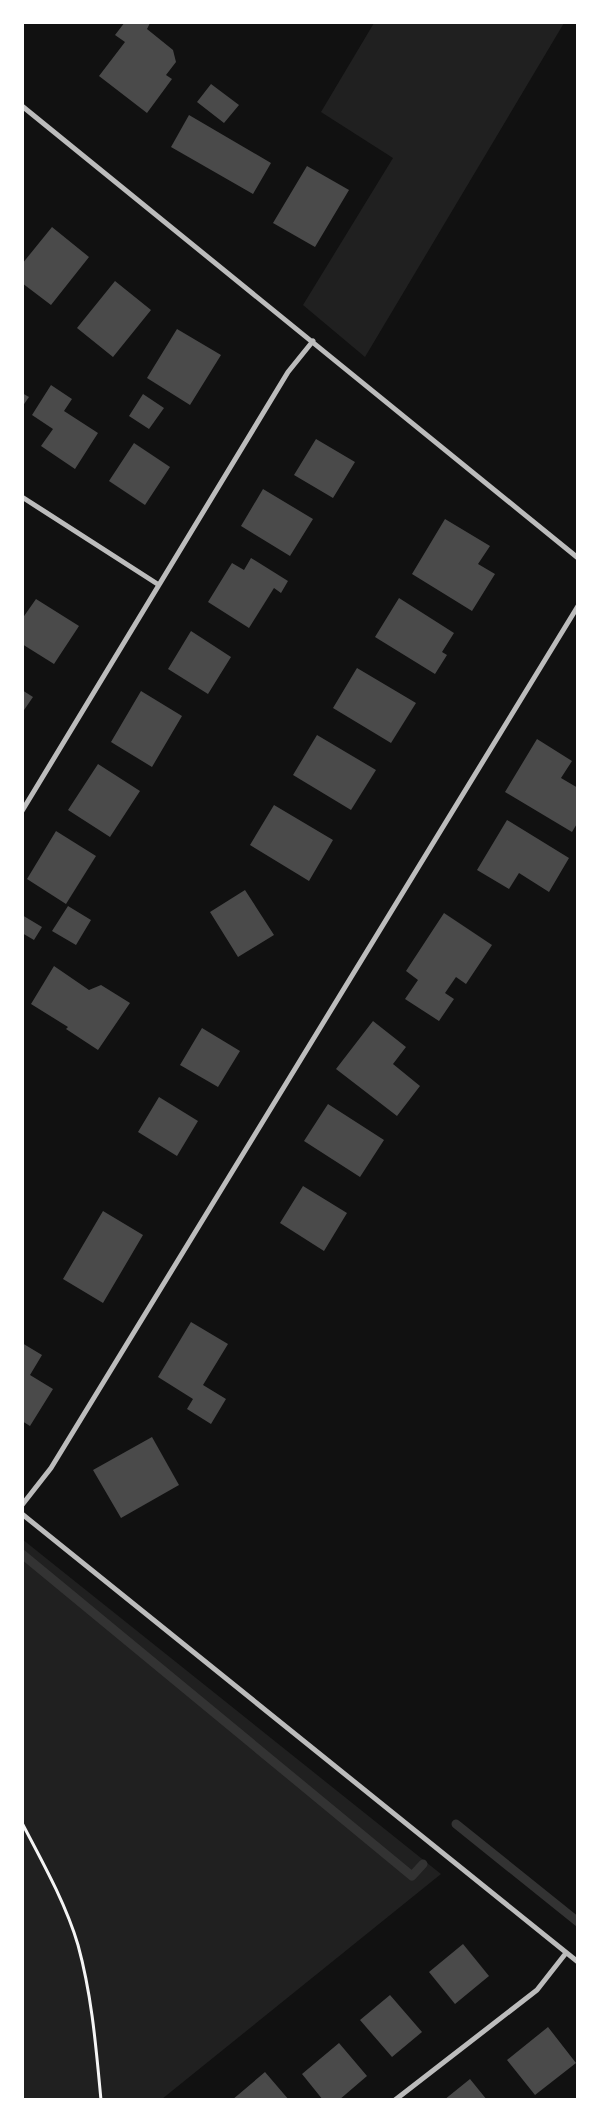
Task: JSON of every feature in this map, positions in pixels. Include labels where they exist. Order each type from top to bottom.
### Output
[{"type":"street","points":[[22,106],[578,558]]},
{"type":"street","points":[[22,811],[288,372],[313,341]]},
{"type":"street","points":[[22,497],[159,585]]},
{"type":"street","points":[[22,1505],[51,1468],[578,606]]},
{"type":"street","points":[[22,1514],[578,1962]]},
{"type":"street","points":[[395,2100],[537,1990],[566,1953]]},
{"type":"path","points":[[22,1823],[52,1881],[77,1944],[92,2007],[101,2100]]},
{"type":"shaded area","points":[[374,23],[564,23],[365,357],[303,305],[393,158],[321,112]]},
{"type":"shaded area","points":[[22,1539],[441,1874],[162,2099],[23,2099]]},
{"type":"building","points":[[125,22],[149,22],[147,29],[173,50],[176,62],[166,75],[172,79],[147,113],[99,76],[125,42],[115,35]]},
{"type":"building","points":[[211,84],[239,105],[224,123],[197,102]]},
{"type":"building","points":[[189,115],[271,163],[253,194],[171,147]]},
{"type":"building","points":[[307,166],[349,190],[315,247],[273,223]]},
{"type":"building","points":[[52,227],[89,257],[51,305],[22,283],[22,264]]},
{"type":"building","points":[[115,281],[151,310],[113,357],[77,328]]},
{"type":"building","points":[[177,329],[221,355],[190,405],[147,378]]},
{"type":"building","points":[[51,385],[72,399],[64,411],[98,433],[75,469],[41,446],[53,429],[32,415]]},
{"type":"building","points":[[22,393],[29,397],[22,407]]},
{"type":"building","points":[[143,394],[164,408],[149,429],[129,416]]},
{"type":"building","points":[[316,439],[355,462],[333,498],[294,475]]},
{"type":"building","points":[[134,443],[170,467],[145,505],[109,481]]},
{"type":"building","points":[[263,489],[313,519],[290,556],[241,526]]},
{"type":"building","points":[[445,519],[490,546],[478,564],[495,574],[472,611],[412,574]]},
{"type":"building","points":[[251,558],[288,581],[281,593],[274,588],[249,628],[208,602],[232,563],[244,570]]},
{"type":"building","points":[[399,598],[454,633],[442,652],[447,655],[435,674],[375,637]]},
{"type":"building","points":[[36,599],[79,626],[54,664],[22,644],[22,619]]},
{"type":"building","points":[[191,631],[231,657],[208,694],[168,669]]},
{"type":"building","points":[[357,668],[416,703],[391,743],[333,708]]},
{"type":"building","points":[[22,690],[33,697],[22,713]]},
{"type":"building","points":[[141,691],[182,716],[152,767],[111,742]]},
{"type":"building","points":[[317,735],[376,770],[351,810],[293,775]]},
{"type":"building","points":[[537,739],[572,761],[561,778],[578,788],[578,822],[572,832],[505,792]]},
{"type":"building","points":[[98,764],[140,791],[110,837],[68,810]]},
{"type":"building","points":[[274,805],[333,840],[309,881],[250,845]]},
{"type":"building","points":[[507,820],[569,858],[549,892],[519,873],[509,889],[477,870]]},
{"type":"building","points":[[56,831],[96,856],[66,904],[27,879]]},
{"type":"building","points":[[245,890],[274,935],[238,957],[210,912]]},
{"type":"building","points":[[68,906],[91,920],[76,945],[52,931]]},
{"type":"building","points":[[444,913],[492,945],[466,984],[456,977],[445,993],[454,999],[439,1021],[405,999],[418,980],[406,971]]},
{"type":"building","points":[[22,915],[42,927],[34,940],[22,933]]},
{"type":"building","points":[[54,966],[89,990],[101,985],[130,1003],[98,1050],[66,1029],[68,1027],[31,1004]]},
{"type":"building","points":[[373,1021],[406,1047],[393,1064],[420,1086],[397,1116],[336,1069]]},
{"type":"building","points":[[202,1028],[240,1051],[218,1087],[180,1065]]},
{"type":"building","points":[[159,1097],[198,1121],[177,1156],[138,1132]]},
{"type":"building","points":[[328,1104],[384,1140],[360,1177],[304,1141]]},
{"type":"building","points":[[303,1186],[347,1213],[324,1251],[280,1223]]},
{"type":"building","points":[[103,1211],[143,1235],[103,1303],[63,1279]]},
{"type":"building","points":[[191,1322],[228,1344],[203,1385],[226,1399],[211,1424],[187,1409],[193,1399],[158,1377]]},
{"type":"building","points":[[22,1343],[42,1355],[30,1375],[53,1389],[30,1426],[22,1421]]},
{"type":"building","points":[[152,1437],[179,1485],[121,1518],[93,1470]]},
{"type":"building","points":[[463,1944],[489,1976],[455,2004],[429,1972]]},
{"type":"building","points":[[390,1995],[422,2032],[392,2057],[360,2020]]},
{"type":"building","points":[[548,2027],[576,2063],[535,2095],[507,2060]]},
{"type":"building","points":[[339,2043],[367,2076],[339,2100],[323,2100],[302,2074]]},
{"type":"building","points":[[265,2072],[289,2100],[232,2100]]},
{"type":"building","points":[[470,2079],[487,2100],[444,2100]]},
{"type":"waterway","points":[[22,1554],[412,1876],[423,1864]]},
{"type":"waterway","points":[[456,1824],[578,1922]]}]
